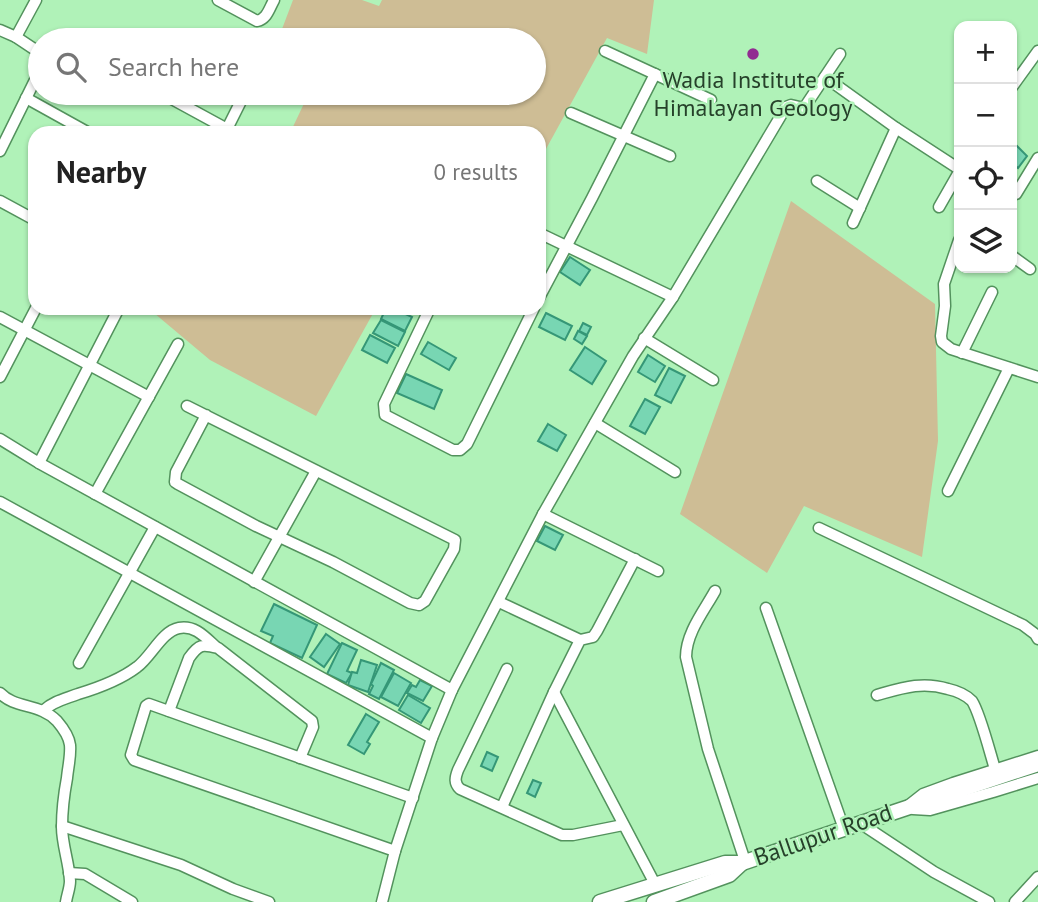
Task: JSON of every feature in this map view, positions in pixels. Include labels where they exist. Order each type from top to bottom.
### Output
[{"type":"main road","name":"Ballupur Road","points":[[654,902],[743,862],[1038,764]]},
{"type":"main road","name":"Ballupur Road","points":[[600,902],[655,884],[727,869]]},
{"type":"street","points":[[16,37],[36,0]]},
{"type":"street","points":[[218,0],[257,21],[266,17],[274,0]]},
{"type":"street","points":[[0,30],[28,44]]},
{"type":"street","points":[[605,51],[711,100]]},
{"type":"street","points":[[1015,84],[1038,51]]},
{"type":"street","points":[[382,902],[395,851],[432,738],[453,690],[543,514],[644,338],[673,296],[786,107],[791,105],[804,108],[840,54]]},
{"type":"street","points":[[546,285],[655,74]]},
{"type":"street","points":[[825,77],[954,167]]},
{"type":"street","points":[[0,151],[4,136],[28,94]]},
{"type":"street","points":[[39,105],[76,126]]},
{"type":"street","points":[[182,105],[217,126]]},
{"type":"street","points":[[228,126],[239,105]]},
{"type":"street","points":[[571,113],[670,156]]},
{"type":"street","points":[[853,223],[896,128]]},
{"type":"street","points":[[1017,192],[1038,158]]},
{"type":"street","points":[[939,207],[954,179]]},
{"type":"street","points":[[817,181],[860,208]]},
{"type":"street","points":[[0,201],[28,216]]},
{"type":"street","points":[[546,237],[673,296]]},
{"type":"street","points":[[954,255],[944,284],[942,342],[962,353],[1038,377]]},
{"type":"street","points":[[1017,260],[1030,269]]},
{"type":"street","points":[[962,353],[992,292]]},
{"type":"street","points":[[0,377],[32,315]]},
{"type":"street","points":[[39,463],[115,315]]},
{"type":"street","points":[[427,315],[383,409],[385,415],[453,450],[460,450],[467,444],[531,315]]},
{"type":"street","points":[[0,317],[149,397]]},
{"type":"street","points":[[644,338],[713,380]]},
{"type":"street","points":[[95,494],[178,344]]},
{"type":"street","points":[[948,491],[1009,368]]},
{"type":"street","points":[[187,405],[455,540],[454,549],[425,601],[419,605],[414,604],[333,562],[278,538],[175,482],[176,472],[206,415]]},
{"type":"street","points":[[595,423],[675,472]]},
{"type":"street","points":[[0,439],[453,690]]},
{"type":"street","points":[[254,582],[316,471]]},
{"type":"street","points":[[0,502],[432,738]]},
{"type":"street","points":[[543,514],[659,571]]},
{"type":"street","points":[[79,663],[155,527]]},
{"type":"street","points":[[819,528],[1023,625],[1038,639]]},
{"type":"street","points":[[499,602],[580,640],[593,637],[635,559]]},
{"type":"street","points":[[715,591],[690,635],[686,657],[708,749],[743,862]]},
{"type":"street","points":[[766,608],[844,829]]},
{"type":"street","points":[[44,710],[56,701],[109,682],[139,666],[173,629],[194,628],[312,721],[313,727],[300,758]]},
{"type":"street","points":[[502,807],[580,640]]},
{"type":"street","points":[[169,711],[194,650],[205,645],[218,649]]},
{"type":"street","points":[[507,669],[458,770],[455,780],[460,789],[562,835],[623,825]]},
{"type":"street","points":[[877,695],[924,684],[958,691],[966,696],[975,708],[995,769]]},
{"type":"street","points":[[554,692],[655,884]]},
{"type":"street","points":[[2,699],[44,710],[55,718],[68,737],[70,746],[62,826],[70,883],[66,902]]},
{"type":"street","points":[[395,851],[134,760],[131,755],[146,706],[149,704],[413,798]]},
{"type":"street","points":[[904,808],[923,794],[1038,756]]},
{"type":"street","points":[[904,808],[930,810],[1038,778]]},
{"type":"street","points":[[860,823],[934,872],[989,902]]},
{"type":"street","points":[[62,826],[181,864],[233,889],[269,902]]},
{"type":"street","points":[[69,873],[85,874],[132,902]]},
{"type":"street","points":[[1016,902],[1038,877]]},
{"type":"shaded area","points":[[293,0],[362,0],[379,6],[382,0],[654,0],[647,54],[607,38],[546,149],[546,126],[293,126],[303,105],[546,105],[546,28],[282,28]]},
{"type":"shaded area","points":[[791,201],[935,304],[938,441],[922,557],[804,506],[767,573],[680,514]]},
{"type":"shaded area","points":[[156,315],[372,315],[316,416],[210,360]]},
{"type":"building","points":[[1017,146],[1027,156],[1017,167]]},
{"type":"building","points":[[570,257],[590,270],[580,285],[560,272]]},
{"type":"building","points":[[546,313],[572,326],[565,340],[539,327]]},
{"type":"building","points":[[383,315],[412,317],[405,331],[381,319]]},
{"type":"building","points":[[381,320],[405,332],[398,346],[373,333]]},
{"type":"building","points":[[583,323],[591,327],[587,335],[579,331]]},
{"type":"building","points":[[578,331],[587,336],[582,344],[574,339]]},
{"type":"building","points":[[370,335],[395,348],[387,363],[362,350]]},
{"type":"building","points":[[428,342],[456,358],[449,370],[421,354]]},
{"type":"building","points":[[585,347],[606,361],[592,384],[570,370]]},
{"type":"building","points":[[648,355],[665,366],[655,382],[638,372]]},
{"type":"building","points":[[669,368],[685,376],[671,403],[655,395]]},
{"type":"building","points":[[406,374],[442,390],[434,409],[397,393]]},
{"type":"building","points":[[645,399],[660,407],[645,434],[630,426]]},
{"type":"building","points":[[548,424],[566,435],[557,451],[538,441]]},
{"type":"building","points":[[545,526],[563,535],[555,550],[537,541]]},
{"type":"building","points":[[274,604],[317,625],[302,658],[270,643],[273,636],[261,631]]},
{"type":"building","points":[[326,634],[340,644],[324,667],[310,657]]},
{"type":"building","points":[[342,643],[357,650],[347,671],[352,673],[346,683],[327,674]]},
{"type":"building","points":[[361,660],[377,665],[368,692],[348,685],[352,672],[357,673]]},
{"type":"building","points":[[381,663],[394,670],[379,699],[369,694]]},
{"type":"building","points":[[394,673],[411,683],[398,706],[381,697]]},
{"type":"building","points":[[420,680],[432,686],[423,701],[407,693],[412,685],[416,687]]},
{"type":"building","points":[[408,695],[430,708],[421,723],[399,710]]},
{"type":"building","points":[[366,714],[379,722],[367,742],[370,744],[364,754],[348,745]]},
{"type":"building","points":[[487,752],[498,757],[492,771],[481,766]]},
{"type":"building","points":[[533,780],[541,783],[535,797],[527,793]]},
{"type":"place","name":"Wadia Institute of Himalayan Geology","points":[[753,54]]}]
